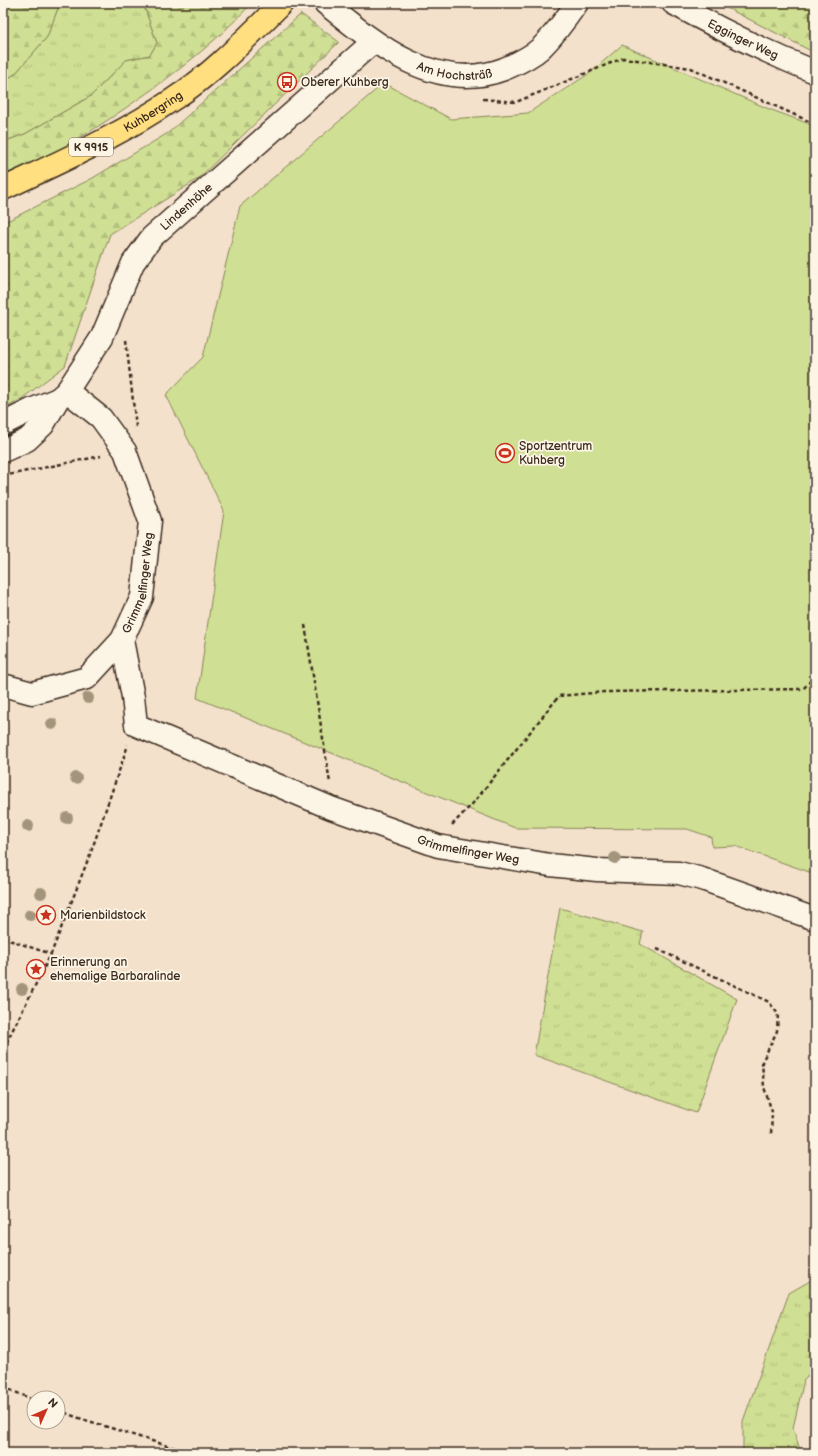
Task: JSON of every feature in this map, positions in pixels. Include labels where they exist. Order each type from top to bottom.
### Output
[{"type":"main road","name":"Kuhbergring","points":[[3,189],[107,140],[176,98],[220,63],[282,3]]},
{"type":"street","name":"Am Hochsträß","points":[[324,3],[346,21],[368,46],[414,65],[453,76],[488,75],[516,64],[540,49],[559,28],[578,3]]},
{"type":"street","name":"Egginger Weg","points":[[672,3],[720,30],[774,56],[815,72]]},
{"type":"street","name":"Lindenhöhe","points":[[3,451],[27,440],[43,426],[102,337],[133,263],[152,238],[368,46]]},
{"type":"street","points":[[3,424],[63,395]]},
{"type":"street","name":"Grimmelfinger Weg","points":[[3,685],[32,693],[87,678],[122,640],[142,597],[150,521],[125,451],[101,418],[63,395]]},
{"type":"street","points":[[122,640],[133,697],[136,725]]},
{"type":"street","name":"Grimmelfinger Weg","points":[[136,725],[331,808],[438,846],[550,865],[597,870],[679,873],[702,879],[815,918]]},
{"type":"path","points":[[479,99],[516,102],[623,58],[691,68],[815,124]]},
{"type":"path","points":[[3,476],[125,451],[138,441],[126,333]]},
{"type":"path","points":[[305,625],[330,784],[331,808]]},
{"type":"path","points":[[458,827],[451,826],[474,802],[559,696],[604,692],[803,689],[815,676]]},
{"type":"path","points":[[3,1049],[51,954],[91,852],[136,725]]},
{"type":"path","points":[[323,780],[337,786]]},
{"type":"path","points":[[3,938],[51,954]]},
{"type":"path","points":[[657,949],[769,1002],[778,1014],[777,1031],[762,1062],[764,1086],[772,1112],[771,1135]]},
{"type":"path","points":[[3,1387],[26,1397]]},
{"type":"path","points":[[66,1413],[190,1453]]},
{"type":"green space","points":[[10,3],[60,3],[47,37],[15,74],[3,81],[3,16]]},
{"type":"green space","points":[[60,3],[143,3],[157,43],[150,55],[126,60],[91,96],[25,134],[3,142],[3,81],[15,74],[47,37]]},
{"type":"green space","points":[[143,3],[252,3],[219,36],[184,66],[127,107],[96,128],[57,151],[3,175],[3,142],[25,134],[91,96],[126,60],[150,55],[157,43]]},
{"type":"green space","points":[[722,3],[815,3],[815,53],[727,8]]},
{"type":"green space","points":[[301,14],[339,42],[198,179],[110,234],[65,366],[24,397],[3,410],[3,223],[91,179],[168,133]]},
{"type":"green space","name":"Sportzentrum Kuhberg","points":[[622,45],[769,109],[815,126],[815,874],[735,846],[712,847],[711,837],[687,829],[515,828],[197,698],[224,511],[166,395],[203,357],[240,206],[384,83],[451,119],[528,113],[590,73]]},
{"type":"green space","points":[[560,908],[643,932],[640,944],[737,999],[696,1113],[534,1055]]},
{"type":"green space","points":[[815,1278],[815,1370],[804,1380],[793,1428],[801,1453],[743,1453],[743,1421],[789,1293]]},
{"type":"place","name":"Oberer Kuhberg","points":[[287,82]]},
{"type":"place","name":"Sportzentrum Kuhberg","points":[[505,453]]},
{"type":"place","name":"Marienbildstock","points":[[46,915]]},
{"type":"place","name":"Erinnerung an ehemalige Barbaralinde","points":[[36,969]]}]
